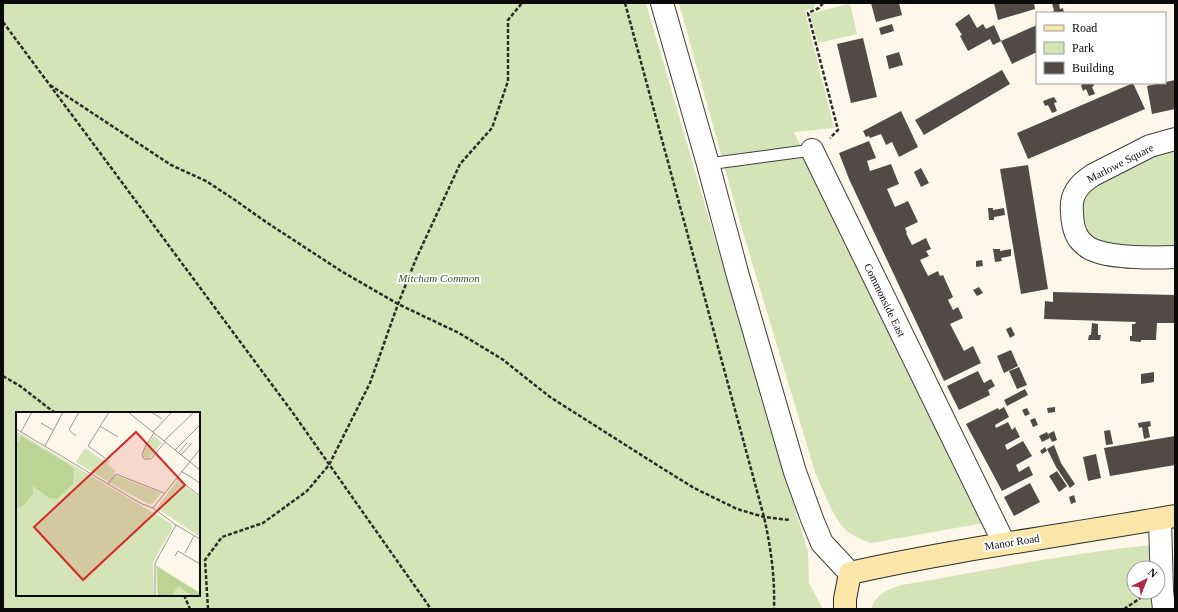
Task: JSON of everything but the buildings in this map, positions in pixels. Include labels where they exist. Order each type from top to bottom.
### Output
[{"type":"main road","name":"Manor Road","points":[[850,573],[889,564],[1004,543],[1167,518]]},
{"type":"main road","points":[[845,609],[845,599],[850,573]]},
{"type":"street","points":[[662,3],[742,290],[801,490],[817,534],[822,543],[850,573]]},
{"type":"street","name":"Marlowe Square","points":[[1175,139],[1150,146],[1085,180],[1077,188],[1072,197],[1071,208],[1072,218],[1078,238],[1089,248],[1118,256],[1175,258]]},
{"type":"street","name":"Commonside East","points":[[812,150],[1004,543]]},
{"type":"street","points":[[1164,609],[1162,591],[1167,518]]},
{"type":"lane","points":[[708,164],[812,150]]},
{"type":"path","points":[[208,609],[205,560],[222,537],[263,523],[307,491],[329,465],[370,383],[398,304],[416,259],[460,164],[492,128],[508,81],[508,20],[522,3]]},
{"type":"path","points":[[625,3],[764,517],[774,572],[774,609]]},
{"type":"path","points":[[812,150],[830,138],[838,130],[808,13],[819,8],[823,3]]},
{"type":"path","points":[[3,22],[293,413],[431,609]]},
{"type":"path","points":[[50,85],[171,165],[206,181],[341,271],[398,304],[459,333],[502,359],[550,397],[694,488],[737,508],[764,517],[794,520]]},
{"type":"path","points":[[3,376],[20,386],[54,412]]},
{"type":"path","points":[[184,596],[190,609]]},
{"type":"green space","name":"Mitcham Common","points":[[3,3],[646,3],[808,552],[809,583],[823,609],[3,609]]},
{"type":"green space","points":[[679,3],[816,3],[814,8],[805,11],[834,128],[794,132],[865,281],[984,523],[871,543],[848,532],[842,526],[834,513],[815,472],[739,219]]},
{"type":"green space","points":[[848,4],[851,7],[857,34],[818,43],[810,14]]},
{"type":"green space","points":[[1175,150],[1175,250],[1107,244],[1098,241],[1090,235],[1082,218],[1082,202],[1090,188],[1158,151]]},
{"type":"green space","points":[[1151,545],[1151,560],[1126,560],[1126,600],[1153,600],[1155,609],[871,609],[879,596],[892,588],[902,585],[1058,557]]}]
